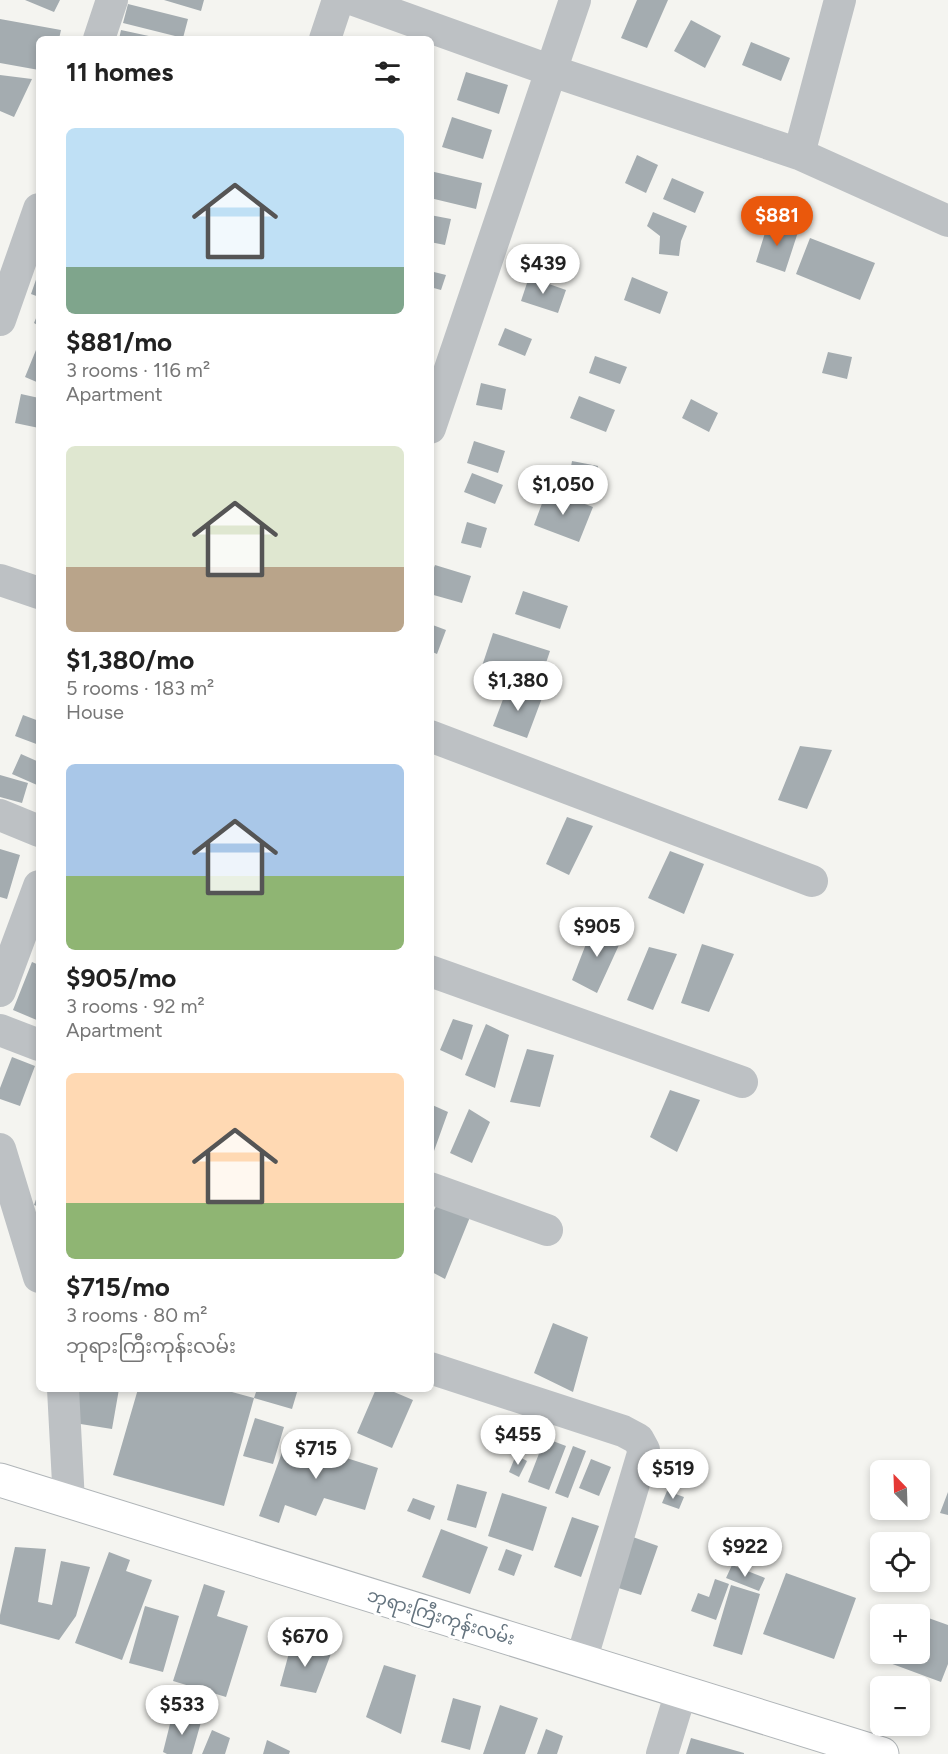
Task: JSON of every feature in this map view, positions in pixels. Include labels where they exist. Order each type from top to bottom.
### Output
[{"type":"street","points":[[100,36],[112,0]]},
{"type":"street","points":[[326,36],[338,0]]},
{"type":"street","points":[[354,0],[800,154],[948,221]]},
{"type":"street","points":[[434,416],[575,0]]},
{"type":"street","points":[[800,154],[840,0]]},
{"type":"street","points":[[0,320],[36,218]]},
{"type":"street","points":[[0,580],[36,592]]},
{"type":"street","points":[[434,738],[812,880]]},
{"type":"street","points":[[0,815],[36,830]]},
{"type":"street","points":[[0,992],[36,894]]},
{"type":"street","points":[[434,972],[742,1082]]},
{"type":"street","points":[[0,1030],[36,1044]]},
{"type":"street","points":[[0,1149],[36,1261]]},
{"type":"street","points":[[434,1189],[547,1230]]},
{"type":"street","points":[[434,1369],[623,1431],[638,1439],[644,1450],[581,1660]]},
{"type":"street","points":[[63,1392],[69,1502]]},
{"type":"street","name":"ဘုရားကြီးကုန်းလမ်း","points":[[0,1480],[882,1754]]},
{"type":"street","points":[[662,1754],[681,1692]]},
{"type":"building","points":[[25,0],[60,0],[54,12]]},
{"type":"building","points":[[164,0],[204,0],[201,11]]},
{"type":"building","points":[[637,0],[668,0],[647,48],[621,38]]},
{"type":"building","points":[[128,4],[188,19],[184,36],[123,23]]},
{"type":"building","points":[[0,19],[61,30],[60,36],[36,36],[36,69],[0,63]]},
{"type":"building","points":[[691,20],[721,36],[705,68],[674,51]]},
{"type":"building","points":[[121,30],[149,36],[120,36]]},
{"type":"building","points":[[751,42],[790,58],[781,81],[742,65]]},
{"type":"building","points":[[466,72],[508,85],[499,114],[457,100]]},
{"type":"building","points":[[0,75],[32,79],[14,117],[0,111]]},
{"type":"building","points":[[452,117],[492,130],[483,159],[442,147]]},
{"type":"building","points":[[637,155],[658,165],[646,193],[625,183]]},
{"type":"building","points":[[434,172],[482,183],[476,209],[434,199]]},
{"type":"building","points":[[672,178],[704,192],[695,213],[663,199]]},
{"type":"building","points":[[653,212],[687,226],[681,241],[679,256],[659,254],[660,236],[647,226]]},
{"type":"building","points":[[434,216],[451,219],[445,245],[434,243]]},
{"type":"building","points":[[768,223],[798,232],[785,272],[756,262]]},
{"type":"building","points":[[810,238],[875,263],[860,300],[796,274]]},
{"type":"building","points":[[434,272],[446,275],[441,290],[434,288]]},
{"type":"building","points":[[529,277],[566,290],[558,313],[521,301]]},
{"type":"building","points":[[632,277],[668,292],[660,314],[624,300]]},
{"type":"building","points":[[36,280],[36,296],[31,294]]},
{"type":"building","points":[[505,328],[532,339],[525,356],[498,345]]},
{"type":"building","points":[[36,350],[36,382],[25,377]]},
{"type":"building","points":[[828,352],[852,357],[847,379],[822,373]]},
{"type":"building","points":[[595,356],[627,367],[620,384],[589,373]]},
{"type":"building","points":[[481,383],[506,389],[502,410],[476,405]]},
{"type":"building","points":[[21,394],[36,397],[36,427],[15,423]]},
{"type":"building","points":[[579,396],[615,410],[606,432],[570,418]]},
{"type":"building","points":[[691,399],[718,413],[709,432],[682,418]]},
{"type":"building","points":[[474,441],[505,451],[498,473],[467,463]]},
{"type":"building","points":[[572,461],[598,466],[594,488],[568,483]]},
{"type":"building","points":[[472,473],[503,485],[495,504],[464,492]]},
{"type":"building","points":[[547,490],[593,507],[579,542],[534,525]]},
{"type":"building","points":[[467,522],[487,528],[481,548],[461,543]]},
{"type":"building","points":[[435,565],[471,576],[462,603],[434,595]]},
{"type":"building","points":[[523,591],[568,606],[560,629],[515,614]]},
{"type":"building","points":[[434,626],[446,630],[437,654],[434,653]]},
{"type":"building","points":[[493,633],[550,651],[538,687],[481,669]]},
{"type":"building","points":[[508,686],[542,698],[527,738],[493,726]]},
{"type":"building","points":[[23,715],[36,720],[36,744],[15,736]]},
{"type":"building","points":[[800,746],[832,750],[807,809],[778,800]]},
{"type":"building","points":[[21,754],[36,761],[36,785],[12,774]]},
{"type":"building","points":[[0,775],[28,783],[22,803],[0,797]]},
{"type":"building","points":[[567,817],[593,826],[569,875],[546,864]]},
{"type":"building","points":[[0,849],[20,855],[7,899],[0,897]]},
{"type":"building","points":[[670,851],[704,864],[684,914],[648,898]]},
{"type":"building","points":[[593,926],[624,934],[597,993],[572,980]]},
{"type":"building","points":[[702,944],[734,954],[709,1012],[681,1003]]},
{"type":"building","points":[[649,947],[677,954],[653,1010],[627,1000]]},
{"type":"building","points":[[32,962],[36,964],[36,1020],[13,1010]]},
{"type":"building","points":[[453,1019],[473,1025],[462,1060],[440,1050]]},
{"type":"building","points":[[486,1024],[509,1035],[495,1088],[465,1075]]},
{"type":"building","points":[[527,1049],[554,1055],[540,1107],[510,1102]]},
{"type":"building","points":[[12,1057],[35,1066],[20,1106],[0,1099],[0,1088]]},
{"type":"building","points":[[670,1090],[700,1100],[677,1152],[650,1137]]},
{"type":"building","points":[[434,1106],[448,1112],[434,1151]]},
{"type":"building","points":[[469,1109],[490,1122],[472,1163],[450,1153]]},
{"type":"building","points":[[437,1204],[470,1217],[445,1279],[434,1273],[434,1210]]},
{"type":"building","points":[[553,1323],[588,1337],[573,1392],[534,1373]]},
{"type":"building","points":[[73,1392],[118,1392],[112,1429],[68,1422]]},
{"type":"building","points":[[137,1392],[232,1392],[254,1398],[224,1506],[113,1475]]},
{"type":"building","points":[[256,1392],[297,1392],[292,1409],[254,1398]]},
{"type":"building","points":[[375,1392],[394,1392],[413,1400],[392,1448],[357,1433]]},
{"type":"building","points":[[255,1418],[284,1427],[273,1464],[243,1456]]},
{"type":"building","points":[[289,1433],[339,1450],[337,1455],[378,1468],[365,1510],[324,1498],[316,1516],[285,1505],[279,1523],[259,1516]]},
{"type":"building","points":[[545,1438],[566,1446],[549,1490],[528,1482]]},
{"type":"building","points":[[573,1446],[586,1451],[568,1498],[555,1493]]},
{"type":"building","points":[[516,1455],[527,1461],[519,1477],[509,1472]]},
{"type":"building","points":[[591,1459],[611,1467],[599,1496],[579,1488]]},
{"type":"building","points":[[457,1484],[487,1492],[476,1528],[447,1520]]},
{"type":"building","points":[[667,1491],[684,1497],[679,1509],[662,1503]]},
{"type":"building","points":[[948,1492],[948,1515],[940,1513]]},
{"type":"building","points":[[502,1493],[547,1507],[533,1551],[488,1536]]},
{"type":"building","points":[[413,1498],[435,1506],[430,1520],[407,1511]]},
{"type":"building","points":[[572,1517],[599,1526],[581,1577],[554,1567]]},
{"type":"building","points":[[441,1529],[488,1547],[470,1594],[422,1577]]},
{"type":"building","points":[[630,1536],[658,1546],[641,1595],[612,1586]]},
{"type":"building","points":[[15,1547],[46,1549],[38,1602],[52,1605],[61,1561],[90,1567],[76,1616],[59,1640],[0,1624]]},
{"type":"building","points":[[506,1549],[522,1555],[514,1576],[498,1570]]},
{"type":"building","points":[[109,1552],[130,1560],[126,1571],[152,1580],[122,1660],[75,1643]]},
{"type":"building","points":[[732,1565],[765,1578],[759,1591],[726,1578]]},
{"type":"building","points":[[786,1573],[856,1598],[834,1659],[763,1634]]},
{"type":"building","points":[[715,1579],[729,1584],[716,1620],[691,1611],[698,1593],[709,1597]]},
{"type":"building","points":[[204,1584],[225,1591],[217,1616],[248,1626],[226,1697],[173,1681]]},
{"type":"building","points":[[731,1585],[760,1594],[742,1655],[713,1646]]},
{"type":"building","points":[[145,1606],[179,1616],[163,1672],[129,1663]]},
{"type":"building","points":[[930,1619],[948,1625],[948,1664],[941,1682],[930,1676],[892,1664],[930,1664]]},
{"type":"building","points":[[292,1642],[332,1651],[316,1693],[280,1686]]},
{"type":"building","points":[[384,1665],[416,1675],[401,1734],[366,1717]]},
{"type":"building","points":[[453,1698],[481,1706],[470,1750],[441,1742]]},
{"type":"building","points":[[500,1705],[538,1718],[525,1754],[483,1754]]},
{"type":"building","points":[[172,1716],[201,1722],[192,1754],[163,1752]]},
{"type":"building","points":[[546,1729],[563,1736],[557,1754],[537,1754]]},
{"type":"building","points":[[212,1730],[230,1738],[225,1754],[202,1754]]},
{"type":"building","points":[[691,1738],[744,1753],[744,1754],[686,1754]]},
{"type":"building","points":[[267,1740],[290,1751],[289,1754],[263,1754]]}]
